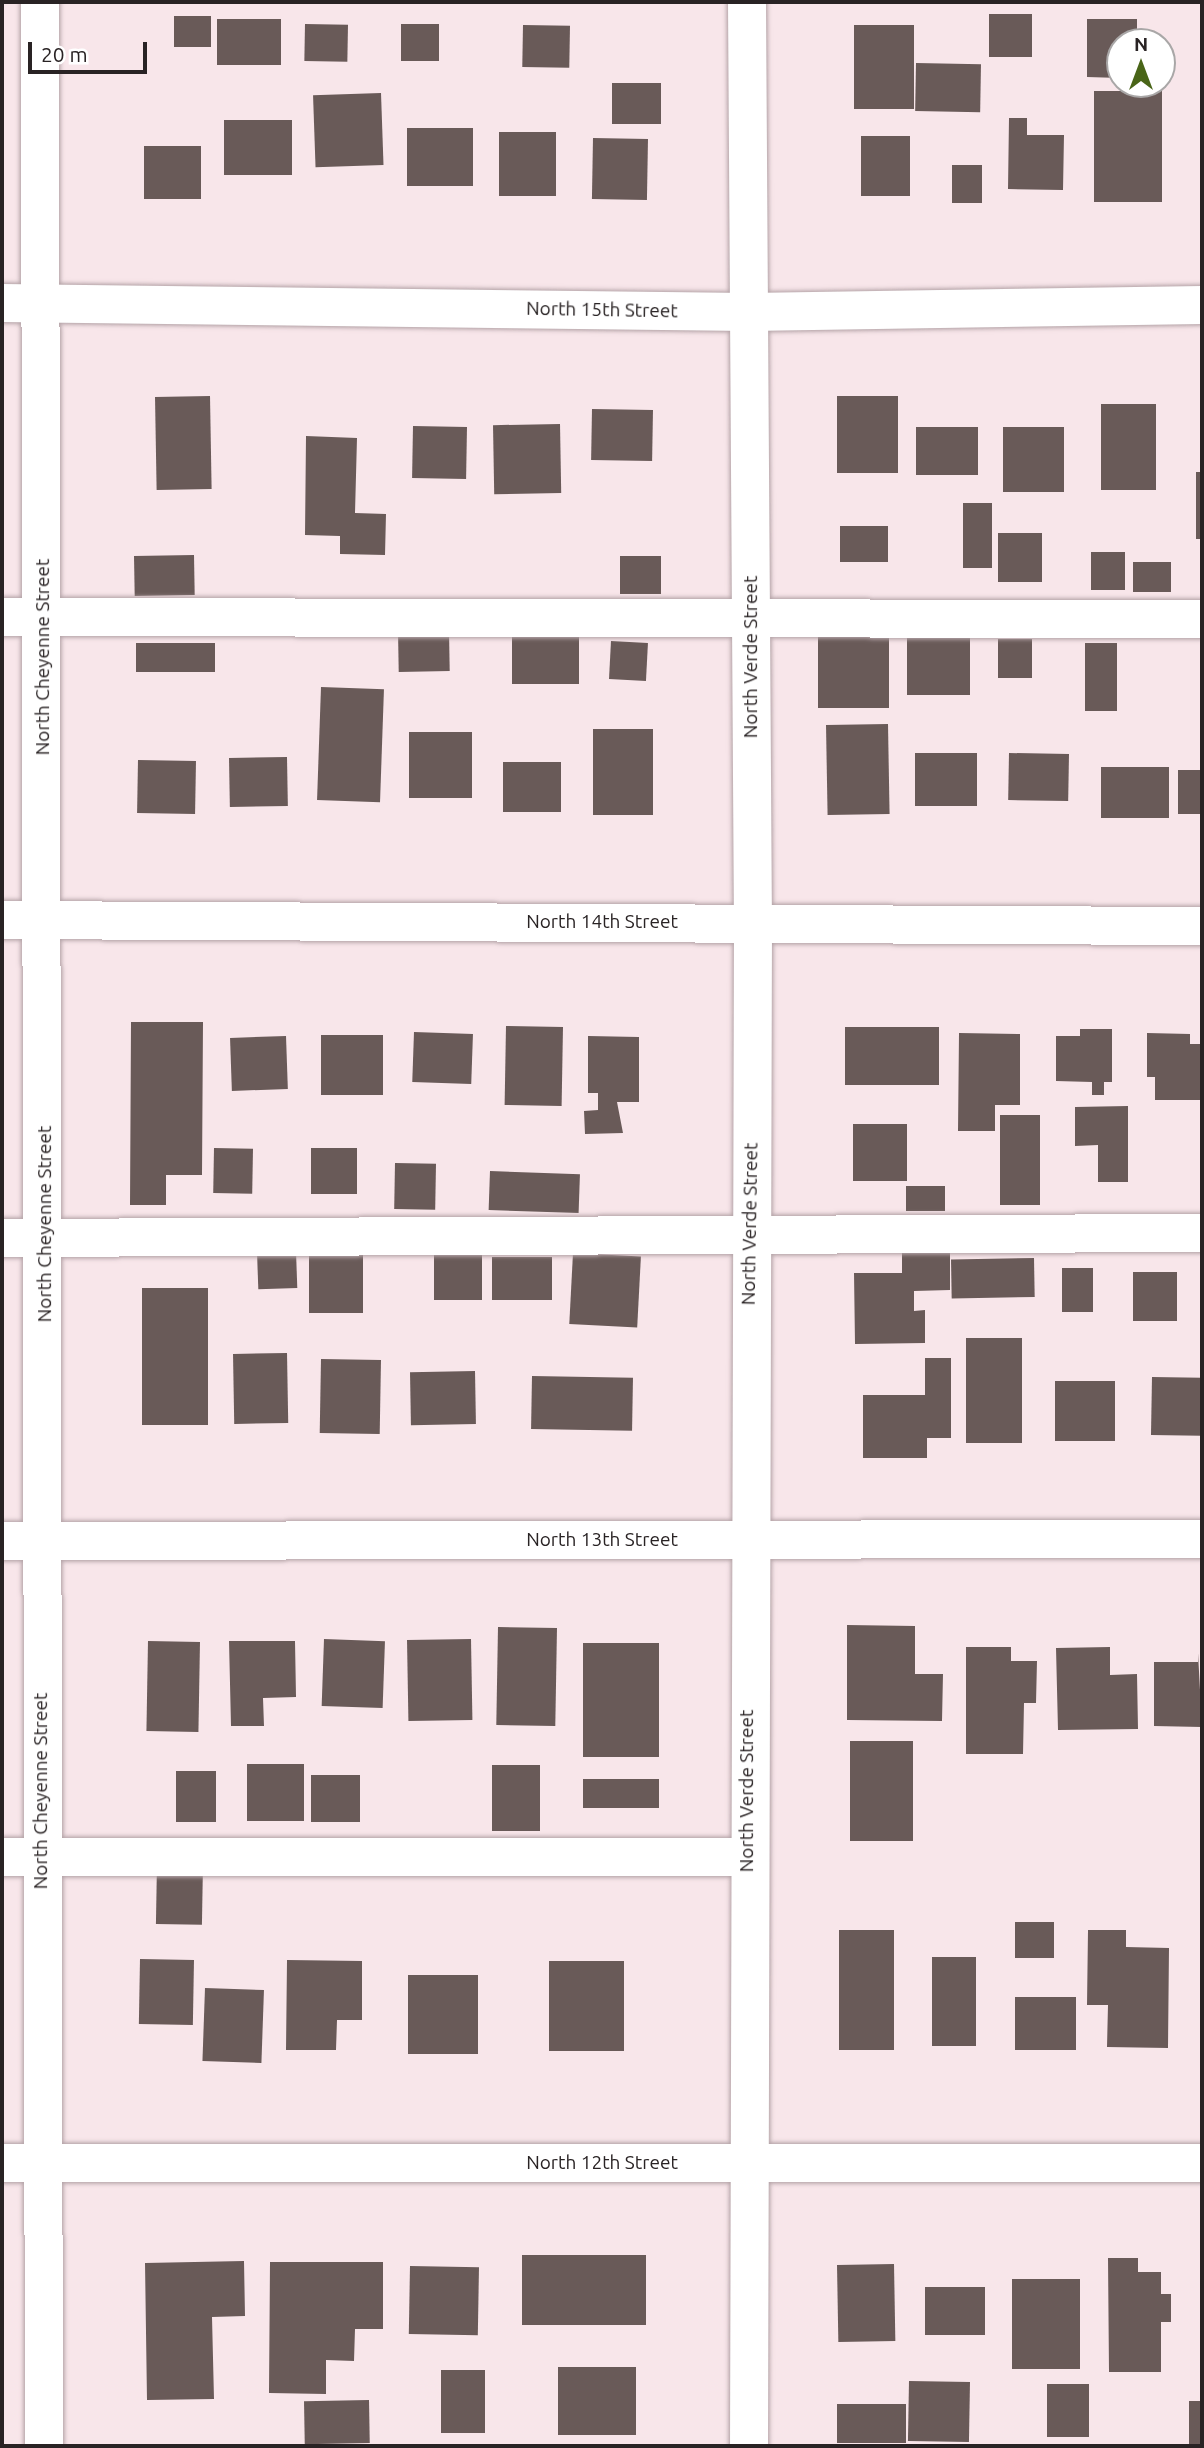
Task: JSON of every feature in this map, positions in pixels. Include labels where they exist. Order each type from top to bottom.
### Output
[{"type":"street","name":"North Cheyenne Street","points":[[40,2],[43,920],[47,1238],[42,1541],[40,2163],[44,2446]]},
{"type":"street","name":"North Verde Street","points":[[747,2],[753,923],[746,1857],[749,2446]]},
{"type":"street","name":"North 15th Street","points":[[2,303],[749,312],[1202,305]]},
{"type":"street","points":[[2,617],[1202,619]]},
{"type":"street","name":"North 14th Street","points":[[2,920],[1202,926]]},
{"type":"street","points":[[2,1238],[1202,1233]]},
{"type":"street","name":"North 13th Street","points":[[2,1541],[1202,1539]]},
{"type":"street","points":[[2,1857],[746,1857]]},
{"type":"street","name":"North 12th Street","points":[[2,2163],[1202,2163]]},
{"type":"building","points":[[989,14],[1032,14],[1032,57],[989,57]]},
{"type":"building","points":[[174,16],[211,16],[211,47],[174,47]]},
{"type":"building","points":[[217,19],[281,19],[281,65],[217,65]]},
{"type":"building","points":[[1087,19],[1137,19],[1137,28],[1106,28],[1106,78],[1087,77]]},
{"type":"building","points":[[305,24],[348,25],[347,62],[304,61]]},
{"type":"building","points":[[401,24],[439,24],[439,61],[401,61]]},
{"type":"building","points":[[523,25],[570,26],[569,68],[522,67]]},
{"type":"building","points":[[854,25],[914,25],[914,109],[854,109]]},
{"type":"building","points":[[916,63],[981,64],[980,112],[915,111]]},
{"type":"building","points":[[612,83],[661,83],[661,124],[612,124]]},
{"type":"building","points":[[1094,91],[1106,91],[1106,98],[1162,98],[1162,202],[1094,202]]},
{"type":"building","points":[[381,93],[384,165],[316,167],[313,95]]},
{"type":"building","points":[[1009,118],[1027,118],[1027,135],[1064,135],[1063,190],[1008,189]]},
{"type":"building","points":[[224,120],[292,120],[292,175],[224,175]]},
{"type":"building","points":[[407,128],[473,128],[473,186],[407,186]]},
{"type":"building","points":[[499,132],[556,132],[556,196],[499,196]]},
{"type":"building","points":[[861,136],[910,136],[910,196],[861,196]]},
{"type":"building","points":[[593,138],[648,139],[647,200],[592,199]]},
{"type":"building","points":[[144,146],[201,146],[201,199],[144,199]]},
{"type":"building","points":[[952,165],[982,165],[982,203],[952,203]]},
{"type":"building","points":[[210,396],[212,489],[157,490],[155,397]]},
{"type":"building","points":[[837,396],[898,396],[898,473],[837,473]]},
{"type":"building","points":[[1101,404],[1156,404],[1156,490],[1101,490]]},
{"type":"building","points":[[592,409],[653,410],[652,461],[591,460]]},
{"type":"building","points":[[560,424],[561,493],[494,494],[493,425]]},
{"type":"building","points":[[413,426],[467,427],[466,479],[412,478]]},
{"type":"building","points":[[916,427],[978,427],[978,475],[916,475]]},
{"type":"building","points":[[1003,427],[1064,427],[1064,492],[1003,492]]},
{"type":"building","points":[[306,436],[357,438],[355,513],[386,514],[385,555],[340,554],[340,536],[305,535]]},
{"type":"building","points":[[1196,472],[1202,472],[1202,539],[1196,539]]},
{"type":"building","points":[[963,503],[992,503],[992,568],[963,568]]},
{"type":"building","points":[[840,526],[888,526],[888,562],[840,562]]},
{"type":"building","points":[[998,533],[1042,533],[1042,582],[998,582]]},
{"type":"building","points":[[1091,552],[1125,552],[1125,590],[1091,590]]},
{"type":"building","points":[[194,555],[195,595],[135,596],[134,556]]},
{"type":"building","points":[[620,556],[661,556],[661,594],[620,594]]},
{"type":"building","points":[[1133,562],[1171,562],[1171,592],[1133,592]]},
{"type":"building","points":[[449,630],[450,671],[399,672],[398,631]]},
{"type":"building","points":[[818,631],[889,631],[889,708],[818,708]]},
{"type":"building","points":[[512,636],[579,636],[579,684],[512,684]]},
{"type":"building","points":[[907,638],[970,638],[970,695],[907,695]]},
{"type":"building","points":[[998,639],[1032,639],[1032,678],[998,678]]},
{"type":"building","points":[[611,641],[648,643],[646,681],[609,679]]},
{"type":"building","points":[[136,643],[215,643],[215,672],[136,672]]},
{"type":"building","points":[[1085,643],[1117,643],[1117,711],[1085,711]]},
{"type":"building","points":[[321,687],[384,689],[380,802],[317,800]]},
{"type":"building","points":[[888,724],[890,814],[828,815],[826,725]]},
{"type":"building","points":[[593,729],[653,729],[653,815],[593,815]]},
{"type":"building","points":[[409,732],[472,732],[472,798],[409,798]]},
{"type":"building","points":[[915,753],[977,753],[977,806],[915,806]]},
{"type":"building","points":[[1009,753],[1069,754],[1068,801],[1008,800]]},
{"type":"building","points":[[287,757],[288,806],[230,807],[229,758]]},
{"type":"building","points":[[138,760],[196,761],[195,814],[137,813]]},
{"type":"building","points":[[503,762],[561,762],[561,812],[503,812]]},
{"type":"building","points":[[1101,767],[1169,767],[1169,818],[1101,818]]},
{"type":"building","points":[[1178,770],[1202,770],[1202,814],[1178,814]]},
{"type":"building","points":[[131,1022],[203,1022],[202,1175],[166,1175],[166,1205],[130,1205]]},
{"type":"building","points":[[506,1026],[563,1027],[562,1106],[505,1105]]},
{"type":"building","points":[[845,1027],[939,1027],[939,1085],[845,1085]]},
{"type":"building","points":[[1080,1029],[1112,1029],[1112,1082],[1104,1082],[1104,1095],[1092,1095],[1092,1082],[1056,1081],[1056,1036],[1080,1036]]},
{"type":"building","points":[[414,1032],[473,1034],[471,1084],[412,1082]]},
{"type":"building","points":[[959,1033],[1020,1034],[1020,1105],[995,1105],[995,1131],[958,1131]]},
{"type":"building","points":[[1147,1033],[1190,1034],[1190,1044],[1202,1044],[1202,1100],[1155,1100],[1155,1077],[1147,1077]]},
{"type":"building","points":[[321,1035],[383,1035],[383,1095],[321,1095]]},
{"type":"building","points":[[286,1036],[288,1089],[232,1091],[230,1038]]},
{"type":"building","points":[[588,1036],[639,1037],[639,1102],[617,1102],[623,1133],[585,1134],[584,1111],[598,1110],[598,1093],[588,1093]]},
{"type":"building","points":[[1128,1106],[1128,1182],[1098,1182],[1098,1145],[1075,1146],[1075,1107]]},
{"type":"building","points":[[1000,1115],[1040,1115],[1040,1205],[1000,1205]]},
{"type":"building","points":[[853,1124],[907,1124],[907,1181],[853,1181]]},
{"type":"building","points":[[214,1148],[253,1149],[252,1194],[213,1193]]},
{"type":"building","points":[[311,1148],[357,1148],[357,1194],[311,1194]]},
{"type":"building","points":[[395,1163],[436,1164],[435,1210],[394,1209]]},
{"type":"building","points":[[490,1171],[580,1174],[579,1213],[489,1210]]},
{"type":"building","points":[[906,1186],[945,1186],[945,1211],[906,1211]]},
{"type":"building","points":[[902,1242],[950,1242],[950,1290],[914,1291],[914,1311],[925,1310],[925,1343],[855,1344],[854,1273],[902,1273]]},
{"type":"building","points":[[309,1248],[363,1248],[363,1313],[309,1313]]},
{"type":"building","points":[[296,1251],[297,1288],[258,1289],[257,1252]]},
{"type":"building","points":[[573,1253],[641,1257],[637,1327],[569,1324]]},
{"type":"building","points":[[434,1254],[482,1254],[482,1300],[434,1300]]},
{"type":"building","points":[[492,1257],[552,1257],[552,1300],[492,1300]]},
{"type":"building","points":[[1034,1258],[1035,1297],[952,1298],[951,1259]]},
{"type":"building","points":[[1062,1268],[1093,1268],[1093,1312],[1062,1312]]},
{"type":"building","points":[[1133,1272],[1177,1272],[1177,1321],[1133,1321]]},
{"type":"building","points":[[142,1288],[208,1288],[208,1425],[142,1425]]},
{"type":"building","points":[[966,1338],[1022,1338],[1022,1443],[966,1443]]},
{"type":"building","points":[[287,1353],[288,1423],[234,1424],[233,1354]]},
{"type":"building","points":[[925,1358],[951,1358],[951,1438],[927,1438],[927,1458],[863,1458],[863,1395],[925,1395]]},
{"type":"building","points":[[321,1359],[381,1360],[380,1434],[320,1433]]},
{"type":"building","points":[[475,1371],[476,1424],[411,1425],[410,1372]]},
{"type":"building","points":[[532,1376],[633,1378],[632,1431],[531,1429]]},
{"type":"building","points":[[1152,1377],[1202,1378],[1201,1436],[1151,1435]]},
{"type":"building","points":[[1055,1381],[1115,1381],[1115,1441],[1055,1441]]},
{"type":"building","points":[[847,1625],[915,1626],[915,1674],[943,1674],[942,1721],[847,1720]]},
{"type":"building","points":[[498,1627],[557,1628],[555,1726],[496,1725]]},
{"type":"building","points":[[324,1639],[385,1641],[383,1708],[322,1706]]},
{"type":"building","points":[[471,1639],[472,1720],[408,1721],[407,1640]]},
{"type":"building","points":[[148,1641],[200,1642],[198,1732],[146,1731]]},
{"type":"building","points":[[229,1641],[295,1641],[296,1697],[263,1698],[264,1726],[231,1726]]},
{"type":"building","points":[[583,1643],[659,1643],[659,1757],[583,1757]]},
{"type":"building","points":[[966,1647],[1011,1647],[1011,1661],[1037,1661],[1036,1703],[1024,1703],[1023,1754],[966,1754]]},
{"type":"building","points":[[1110,1647],[1110,1675],[1137,1674],[1138,1729],[1058,1730],[1056,1648]]},
{"type":"building","points":[[1198,1653],[1202,1727],[1154,1726],[1154,1662],[1198,1662]]},
{"type":"building","points":[[850,1741],[913,1741],[913,1841],[850,1841]]},
{"type":"building","points":[[247,1764],[304,1764],[304,1821],[247,1821]]},
{"type":"building","points":[[492,1765],[540,1765],[540,1831],[492,1831]]},
{"type":"building","points":[[176,1771],[216,1771],[216,1822],[176,1822]]},
{"type":"building","points":[[311,1775],[360,1775],[360,1822],[311,1822]]},
{"type":"building","points":[[583,1779],[659,1779],[659,1808],[583,1808]]},
{"type":"building","points":[[157,1863],[203,1864],[202,1925],[156,1924]]},
{"type":"building","points":[[1015,1922],[1054,1922],[1054,1958],[1015,1958]]},
{"type":"building","points":[[839,1930],[894,1930],[894,2050],[839,2050]]},
{"type":"building","points":[[1088,1930],[1126,1930],[1126,1947],[1169,1948],[1168,2048],[1107,2047],[1108,2005],[1087,2005]]},
{"type":"building","points":[[932,1957],[976,1957],[976,2046],[932,2046]]},
{"type":"building","points":[[140,1959],[194,1960],[193,2025],[139,2024]]},
{"type":"building","points":[[287,1960],[362,1961],[362,2020],[337,2020],[336,2050],[286,2050]]},
{"type":"building","points":[[549,1961],[624,1961],[624,2051],[549,2051]]},
{"type":"building","points":[[408,1975],[478,1975],[478,2054],[408,2054]]},
{"type":"building","points":[[205,1988],[264,1990],[261,2063],[202,2061]]},
{"type":"building","points":[[1015,1997],[1076,1997],[1076,2050],[1015,2050]]},
{"type":"building","points":[[522,2255],[646,2255],[646,2325],[522,2325]]},
{"type":"building","points":[[1108,2258],[1138,2258],[1138,2272],[1161,2272],[1161,2294],[1171,2294],[1171,2322],[1161,2322],[1161,2372],[1109,2372]]},
{"type":"building","points":[[244,2261],[245,2316],[212,2317],[214,2399],[147,2400],[145,2263]]},
{"type":"building","points":[[270,2262],[383,2262],[383,2329],[355,2329],[354,2361],[326,2360],[326,2394],[269,2393]]},
{"type":"building","points":[[894,2264],[895,2341],[838,2342],[837,2265]]},
{"type":"building","points":[[410,2266],[479,2267],[478,2335],[409,2334]]},
{"type":"building","points":[[1012,2279],[1080,2279],[1080,2369],[1012,2369]]},
{"type":"building","points":[[925,2287],[985,2287],[985,2335],[925,2335]]},
{"type":"building","points":[[558,2367],[636,2367],[636,2435],[558,2435]]},
{"type":"building","points":[[441,2370],[485,2370],[485,2433],[441,2433]]},
{"type":"building","points":[[909,2381],[970,2382],[969,2442],[908,2441]]},
{"type":"building","points":[[1047,2384],[1089,2384],[1089,2437],[1047,2437]]},
{"type":"building","points":[[369,2400],[370,2443],[305,2444],[304,2401]]},
{"type":"building","points":[[1189,2401],[1202,2401],[1202,2446],[1189,2446]]},
{"type":"building","points":[[837,2404],[906,2404],[906,2443],[837,2443]]}]
